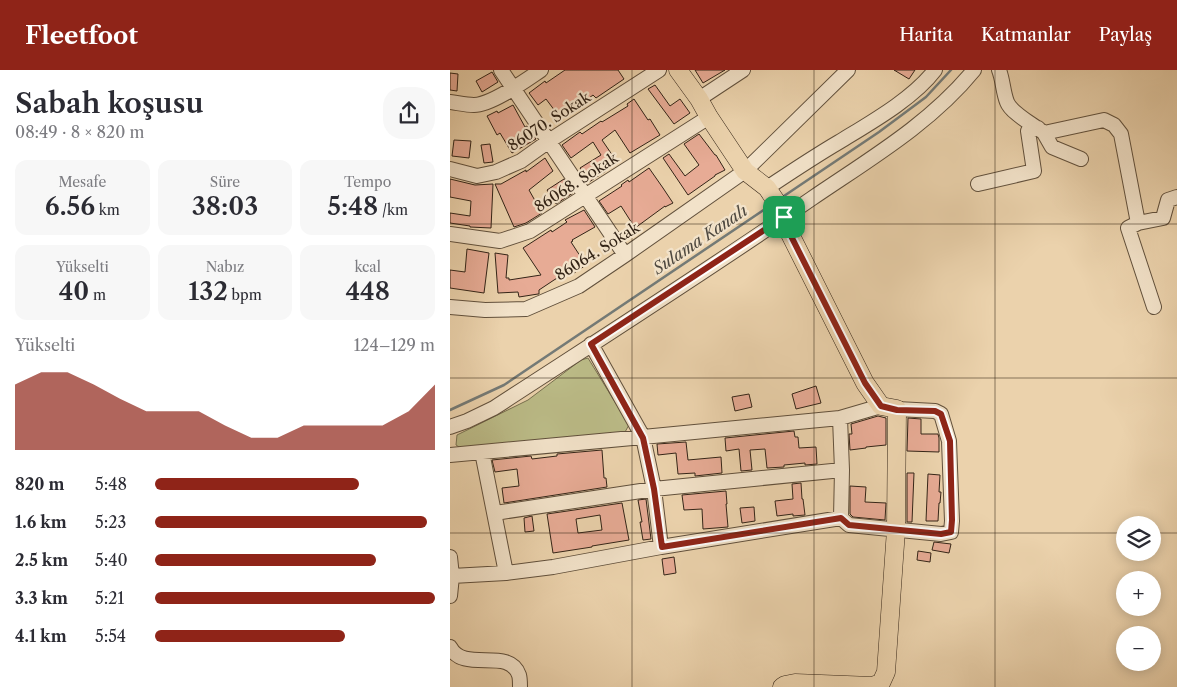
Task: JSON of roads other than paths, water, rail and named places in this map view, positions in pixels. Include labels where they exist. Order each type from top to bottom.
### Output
[{"type":"main road","points":[[678,70],[745,171],[769,190],[783,214],[789,232],[865,383],[889,408],[896,530],[886,672],[881,683],[872,686],[795,683],[782,687]]},
{"type":"street","points":[[501,70],[626,255]]},
{"type":"street","points":[[450,102],[476,105],[494,99],[542,70]]},
{"type":"street","name":"86070. Sokak","points":[[450,170],[477,176],[496,172],[521,161],[548,141],[659,70]]},
{"type":"street","points":[[699,99],[743,70]]},
{"type":"street","name":"86064. Sokak","points":[[450,307],[485,310],[526,309],[579,286],[745,171],[848,70]]},
{"type":"street","points":[[769,190],[881,116],[930,78],[936,70]]},
{"type":"street","points":[[450,428],[494,408],[783,214],[864,163],[924,120],[961,86],[974,70]]},
{"type":"street","points":[[999,70],[1007,103],[1014,111],[1041,130],[1052,147],[1081,159]]},
{"type":"street","name":"86068. Sokak","points":[[450,234],[500,241],[530,231],[709,116]]},
{"type":"street","points":[[978,184],[1034,171],[1028,131],[1104,120],[1114,125],[1120,134],[1138,224]]},
{"type":"street","points":[[1154,307],[1128,228],[1163,218],[1168,200],[1177,197]]},
{"type":"street","points":[[591,344],[643,438],[654,489],[662,547]]},
{"type":"street","points":[[450,455],[840,418],[889,408],[935,411],[941,414],[950,441],[951,532],[941,534],[849,525],[841,518]]},
{"type":"street","points":[[840,418],[841,518]]},
{"type":"street","points":[[482,452],[506,573]]},
{"type":"street","points":[[495,513],[654,489],[842,470]]},
{"type":"street","points":[[452,576],[506,573],[553,567],[841,518]]},
{"type":"street","points":[[450,557],[452,576],[450,596]]},
{"type":"street","points":[[450,647],[452,652],[469,660],[505,661],[512,665],[519,674],[520,687]]},
{"type":"waterway","name":"Sulama Kanalı","points":[[781,198],[879,132],[926,97],[951,70]]},
{"type":"waterway","name":"Sulama Kanalı","points":[[450,410],[504,385],[771,205]]}]
